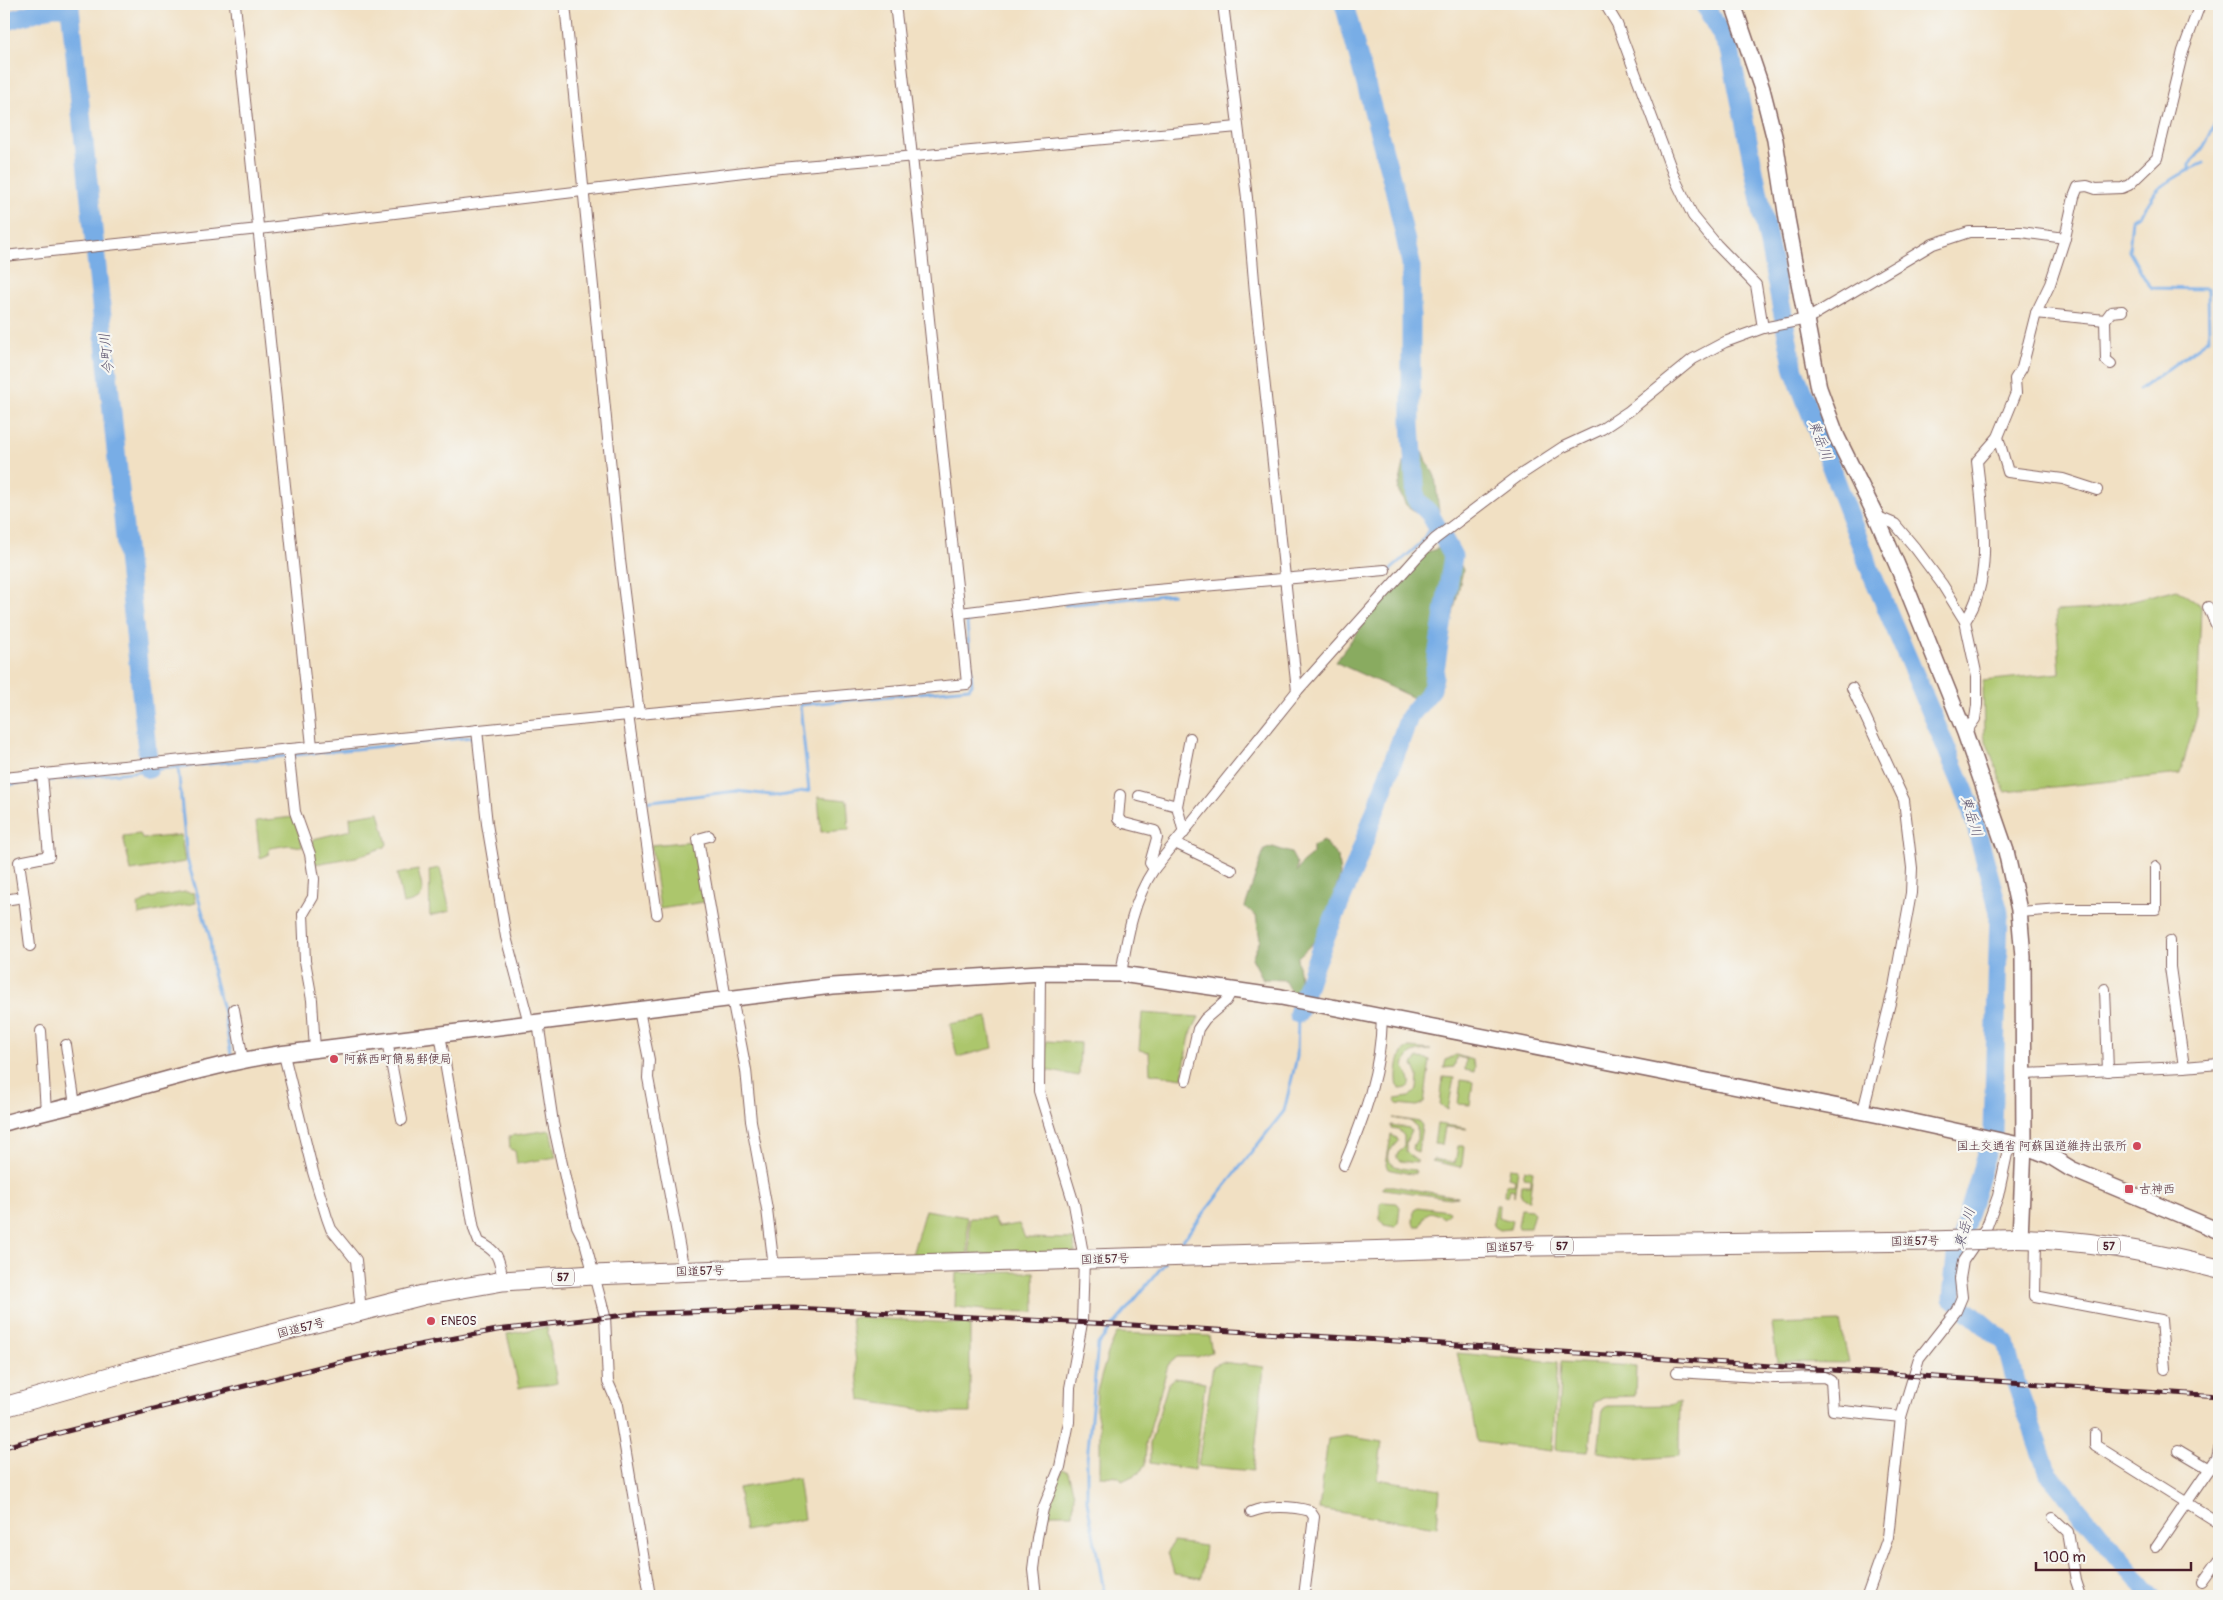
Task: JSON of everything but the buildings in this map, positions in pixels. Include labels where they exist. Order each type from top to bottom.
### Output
[{"type":"highway","name":"国道57号","points":[[4,1407],[130,1370],[424,1295],[503,1281],[593,1275],[1534,1246],[2028,1238],[2099,1244],[2165,1256],[2219,1269]]},
{"type":"street","points":[[235,4],[312,746]]},
{"type":"street","points":[[565,4],[620,560],[639,714]]},
{"type":"street","points":[[4,778],[628,715],[967,684],[896,4]]},
{"type":"street","points":[[1223,4],[1238,127],[1297,690]]},
{"type":"street","points":[[1605,4],[1618,24],[1675,179],[1693,216],[1717,245],[1756,285],[1763,328]]},
{"type":"street","points":[[1733,4],[1762,89],[1772,132],[1819,388],[1838,437],[1876,516],[1965,733],[2006,851],[2019,912],[2022,958],[2024,1074],[2015,1144],[2035,1296],[2161,1320],[2165,1370]]},
{"type":"street","points":[[1965,621],[1980,595],[1985,530],[1977,460],[1998,437],[2016,393],[2015,379],[2022,368],[2036,313],[2050,284],[2065,238],[2074,197],[2078,187],[2087,186],[2096,189],[2122,188],[2129,184],[2157,158],[2183,51],[2200,4]]},
{"type":"street","points":[[4,256],[259,229],[770,169],[1238,127]]},
{"type":"street","points":[[1121,974],[1126,942],[1137,902],[1143,885],[1154,869],[1297,690],[1435,539],[1533,466],[1563,447],[1602,429],[1629,411],[1693,359],[1725,342],[1763,328],[1807,319],[1932,244],[1969,232],[2021,232],[2065,238]]},
{"type":"street","points":[[2111,364],[2106,360],[2106,320],[2111,312],[2122,311]]},
{"type":"street","points":[[2036,313],[2106,320]]},
{"type":"street","points":[[1998,437],[2008,472],[2063,480],[2098,490]]},
{"type":"street","points":[[1876,516],[1895,524],[1942,584],[1965,621],[1977,677],[1978,705],[1975,719],[1965,733]]},
{"type":"street","points":[[960,613],[1123,593],[1385,570]]},
{"type":"street","points":[[2208,607],[2219,631]]},
{"type":"street","points":[[1852,688],[1904,800],[1912,868],[1911,893],[1894,987],[1863,1111]]},
{"type":"street","points":[[628,715],[657,914]]},
{"type":"street","points":[[477,730],[487,824],[506,937],[534,1022],[566,1182],[577,1226],[585,1242],[605,1316],[608,1382],[618,1405],[650,1596]]},
{"type":"street","points":[[1184,832],[1176,806],[1190,738]]},
{"type":"street","points":[[288,749],[295,812],[310,854],[314,879],[313,897],[303,914],[305,961],[312,1000],[315,1050]]},
{"type":"street","points":[[30,946],[19,862],[49,856],[42,774]]},
{"type":"street","points":[[1120,795],[1118,819],[1124,823],[1154,832],[1157,838],[1150,863],[1154,869]]},
{"type":"street","points":[[1139,796],[1176,806]]},
{"type":"street","points":[[709,836],[698,839],[729,999],[746,1070],[751,1121],[767,1209],[774,1268]]},
{"type":"street","points":[[1175,843],[1232,870]]},
{"type":"street","points":[[2019,912],[2060,909],[2156,909],[2156,867]]},
{"type":"street","points":[[4,900],[24,897]]},
{"type":"street","points":[[2170,941],[2173,1001],[2184,1067]]},
{"type":"street","points":[[1036,1596],[1034,1569],[1037,1538],[1043,1509],[1060,1468],[1069,1422],[1070,1388],[1082,1323],[1084,1259],[1074,1204],[1039,1091],[1040,973]]},
{"type":"street","points":[[4,1123],[75,1105],[163,1079],[243,1060],[315,1050],[832,986],[1040,973],[1121,974],[1282,997],[1863,1111],[2015,1144],[2050,1156],[2071,1169],[2219,1231]]},
{"type":"street","points":[[2105,989],[2108,1071]]},
{"type":"street","points":[[1186,1080],[1198,1029],[1205,1019],[1226,1002],[1232,990]]},
{"type":"street","points":[[234,1009],[243,1060]]},
{"type":"street","points":[[639,1010],[649,1060],[650,1088],[684,1271]]},
{"type":"street","points":[[1344,1165],[1360,1128],[1374,1086],[1381,1042],[1382,1017]]},
{"type":"street","points":[[41,1031],[46,1112]]},
{"type":"street","points":[[440,1034],[474,1229],[479,1242],[493,1249],[498,1256],[503,1281]]},
{"type":"street","points":[[387,1041],[402,1120]]},
{"type":"street","points":[[66,1046],[75,1105]]},
{"type":"street","points":[[284,1055],[327,1218],[331,1229],[356,1260],[361,1312]]},
{"type":"street","points":[[2024,1074],[2219,1064]]},
{"type":"street","points":[[1866,1596],[1888,1537],[1901,1417],[1920,1358],[1956,1311],[1962,1297],[1960,1279],[1963,1261],[1987,1226],[1998,1196],[2007,1154],[2015,1144]]},
{"type":"street","points":[[1677,1372],[1775,1378],[1824,1377],[1831,1381],[1833,1410],[1901,1417]]},
{"type":"street","points":[[2095,1434],[2095,1445],[2219,1523]]},
{"type":"street","points":[[2156,1547],[2210,1469],[2217,1458],[2219,1448]]},
{"type":"street","points":[[2178,1450],[2210,1469]]},
{"type":"street","points":[[1251,1512],[1263,1507],[1304,1509],[1310,1511],[1314,1517],[1304,1596]]},
{"type":"street","points":[[2053,1518],[2068,1532],[2076,1580],[2081,1596]]},
{"type":"street","points":[[2203,1582],[2219,1560]]},
{"type":"green space","points":[[1411,432],[1435,476],[1440,521],[1463,570],[1439,676],[1414,698],[1335,662],[1414,556],[1446,546],[1433,524],[1406,505],[1398,490]]},
{"type":"green space","points":[[2177,589],[2201,606],[2197,716],[2180,774],[2005,792],[1984,735],[1983,681],[2060,673],[2056,611],[2097,609]]},
{"type":"green space","points":[[818,797],[847,800],[849,830],[821,832]]},
{"type":"green space","points":[[379,812],[387,844],[385,847],[356,857],[315,864],[311,845],[313,839],[351,830],[350,817]]},
{"type":"green space","points":[[294,817],[303,847],[289,845],[270,848],[268,855],[260,858],[256,821]]},
{"type":"green space","points":[[140,834],[142,839],[181,835],[185,862],[131,871],[123,836]]},
{"type":"green space","points":[[694,841],[704,902],[660,909],[651,845]]},
{"type":"green space","points":[[1324,841],[1338,857],[1340,876],[1320,936],[1297,958],[1300,978],[1297,994],[1292,994],[1284,980],[1263,979],[1252,958],[1260,940],[1256,916],[1245,907],[1264,850],[1273,847],[1291,853],[1297,864],[1297,872],[1302,863],[1313,854],[1313,846]]},
{"type":"green space","points":[[440,868],[450,911],[430,916],[429,870]]},
{"type":"green space","points":[[418,870],[422,894],[417,900],[403,904],[397,874]]},
{"type":"green space","points":[[185,892],[194,893],[196,903],[139,915],[138,905],[150,898]]},
{"type":"green space","points":[[1142,1013],[1199,1017],[1190,1035],[1182,1078],[1150,1073],[1149,1052],[1139,1050]]},
{"type":"green space","points":[[987,1017],[993,1048],[957,1057],[950,1024]]},
{"type":"green space","points":[[1046,1041],[1080,1043],[1079,1076],[1044,1070]]},
{"type":"green space","points":[[1409,1048],[1431,1050],[1410,1055],[1404,1067],[1410,1085],[1399,1089],[1397,1077],[1400,1056],[1402,1052]]},
{"type":"green space","points":[[1456,1055],[1472,1060],[1475,1066],[1474,1072],[1465,1070],[1466,1059],[1457,1057],[1454,1067],[1444,1068],[1446,1060]]},
{"type":"green space","points":[[1418,1058],[1430,1061],[1424,1103],[1417,1106],[1397,1104],[1395,1099],[1409,1097],[1417,1089],[1418,1076],[1413,1064]]},
{"type":"green space","points":[[1443,1077],[1454,1078],[1448,1110],[1440,1105]]},
{"type":"green space","points":[[1461,1080],[1473,1082],[1470,1105],[1458,1104]]},
{"type":"green space","points":[[1393,1118],[1420,1122],[1422,1126],[1418,1152],[1412,1148],[1417,1139],[1417,1127],[1410,1121]]},
{"type":"green space","points":[[1437,1124],[1467,1129],[1445,1127],[1442,1145],[1434,1144]]},
{"type":"green space","points":[[1391,1125],[1409,1128],[1411,1131],[1406,1142],[1406,1152],[1417,1160],[1417,1163],[1400,1161],[1397,1158],[1397,1154],[1404,1147],[1404,1136],[1398,1129],[1391,1128]]},
{"type":"green space","points":[[550,1130],[556,1157],[517,1164],[515,1151],[510,1149],[509,1136]]},
{"type":"green space","points":[[1391,1135],[1397,1138],[1398,1141],[1390,1151],[1389,1161],[1396,1166],[1415,1170],[1416,1173],[1411,1174],[1388,1169],[1386,1165]]},
{"type":"green space","points":[[1458,1146],[1464,1146],[1462,1165],[1460,1167],[1432,1161],[1433,1159],[1455,1163]]},
{"type":"green space","points":[[1510,1168],[1518,1169],[1514,1197],[1514,1190],[1510,1189],[1508,1196],[1505,1195],[1506,1184],[1514,1185],[1515,1179],[1508,1177]]},
{"type":"green space","points":[[1525,1169],[1533,1171],[1529,1200],[1524,1199],[1521,1195],[1522,1185],[1530,1185],[1530,1178],[1523,1177]]},
{"type":"green space","points":[[1384,1186],[1458,1197],[1450,1198],[1384,1189],[1382,1188]]},
{"type":"green space","points":[[1383,1202],[1397,1203],[1400,1207],[1398,1224],[1395,1227],[1384,1225],[1380,1219],[1380,1204]]},
{"type":"green space","points":[[1496,1205],[1499,1205],[1498,1217],[1512,1221],[1510,1229],[1500,1230],[1495,1227],[1493,1223]]},
{"type":"green space","points":[[1418,1207],[1448,1211],[1449,1213],[1444,1218],[1436,1213],[1427,1214],[1421,1226],[1415,1226],[1413,1223],[1414,1209]]},
{"type":"green space","points":[[1521,1209],[1531,1210],[1534,1213],[1530,1228],[1519,1228],[1518,1226]]},
{"type":"green space","points":[[925,1210],[967,1217],[968,1254],[912,1255]]},
{"type":"green space","points":[[969,1218],[992,1218],[998,1227],[1019,1224],[1025,1238],[1074,1239],[1075,1252],[970,1255]]},
{"type":"green space","points":[[1034,1272],[1035,1312],[993,1311],[955,1307],[956,1273]]},
{"type":"green space","points":[[851,1317],[970,1324],[970,1413],[943,1413],[860,1400]]},
{"type":"green space","points":[[1840,1322],[1849,1363],[1777,1362],[1772,1324]]},
{"type":"green space","points":[[547,1327],[557,1383],[519,1388],[507,1334]]},
{"type":"green space","points":[[1117,1333],[1209,1336],[1212,1352],[1197,1357],[1177,1357],[1168,1365],[1146,1444],[1145,1464],[1141,1472],[1122,1481],[1119,1477],[1100,1476],[1100,1430],[1096,1410],[1097,1391],[1108,1353]]},
{"type":"green space","points":[[1457,1353],[1558,1362],[1552,1451],[1477,1442],[1469,1397]]},
{"type":"green space","points":[[1222,1362],[1264,1367],[1253,1471],[1198,1466],[1213,1366]]},
{"type":"green space","points":[[1561,1362],[1636,1366],[1635,1396],[1605,1397],[1594,1403],[1590,1449],[1588,1452],[1556,1450]]},
{"type":"green space","points":[[1175,1378],[1205,1382],[1195,1470],[1150,1463],[1150,1444],[1168,1384]]},
{"type":"green space","points":[[1680,1401],[1679,1456],[1641,1459],[1598,1452],[1603,1409],[1607,1406],[1671,1405]]},
{"type":"green space","points":[[1346,1436],[1382,1442],[1377,1479],[1440,1489],[1437,1527],[1319,1509],[1328,1439]]},
{"type":"green space","points":[[1062,1469],[1068,1472],[1074,1494],[1073,1514],[1048,1514]]},
{"type":"green space","points":[[798,1478],[804,1519],[745,1531],[738,1488]]},
{"type":"green space","points":[[1173,1542],[1205,1546],[1201,1578],[1174,1574],[1168,1552]]},
{"type":"waterway","points":[[1298,1014],[1313,968],[1356,864],[1409,717],[1432,689],[1453,556],[1430,514],[1416,499],[1411,423],[1411,264],[1394,188],[1344,4]]},
{"type":"waterway","name":"東岳川","points":[[1704,4],[1730,50],[1794,370],[1871,572],[1969,801],[1999,912],[1993,1131],[1956,1255],[1952,1298],[2006,1343],[2016,1383],[2048,1473],[2151,1596]]},
{"type":"waterway","name":"今町川","points":[[4,22],[53,7],[70,7],[149,769]]},
{"type":"waterway","points":[[2190,170],[2190,163],[2200,152],[2212,130],[2219,108]]},
{"type":"waterway","points":[[2139,390],[2209,339],[2208,289],[2152,288],[2129,251],[2132,219],[2146,208],[2160,188],[2181,174],[2204,163]]},
{"type":"waterway","points":[[1386,574],[1421,543],[1429,529]]},
{"type":"waterway","points":[[1065,605],[1173,594]]},
{"type":"waterway","points":[[643,802],[737,791],[779,796],[809,791],[800,705],[969,688],[972,684],[967,623],[973,616],[982,615]]},
{"type":"waterway","points":[[4,785],[472,737],[474,742]]},
{"type":"waterway","points":[[178,767],[187,859],[210,938],[213,974],[224,1013],[231,1055]]},
{"type":"waterway","points":[[1175,1250],[1284,1111],[1297,1057],[1298,1014]]},
{"type":"waterway","points":[[1105,1596],[1087,1501],[1087,1460],[1098,1344],[1165,1263]]},
{"type":"railway","points":[[4,1447],[320,1367],[393,1350],[497,1330],[634,1314],[793,1308],[1132,1325],[1413,1342],[2219,1396]]},
{"type":"place","name":"阿蘇西町簡易郵便局","points":[[334,1059]]},
{"type":"place","name":"国土交通省 阿蘇国道維持出張所","points":[[2137,1146]]},
{"type":"place","name":"古神西","points":[[2129,1189]]},
{"type":"place","name":"ENEOS","points":[[431,1321]]}]
